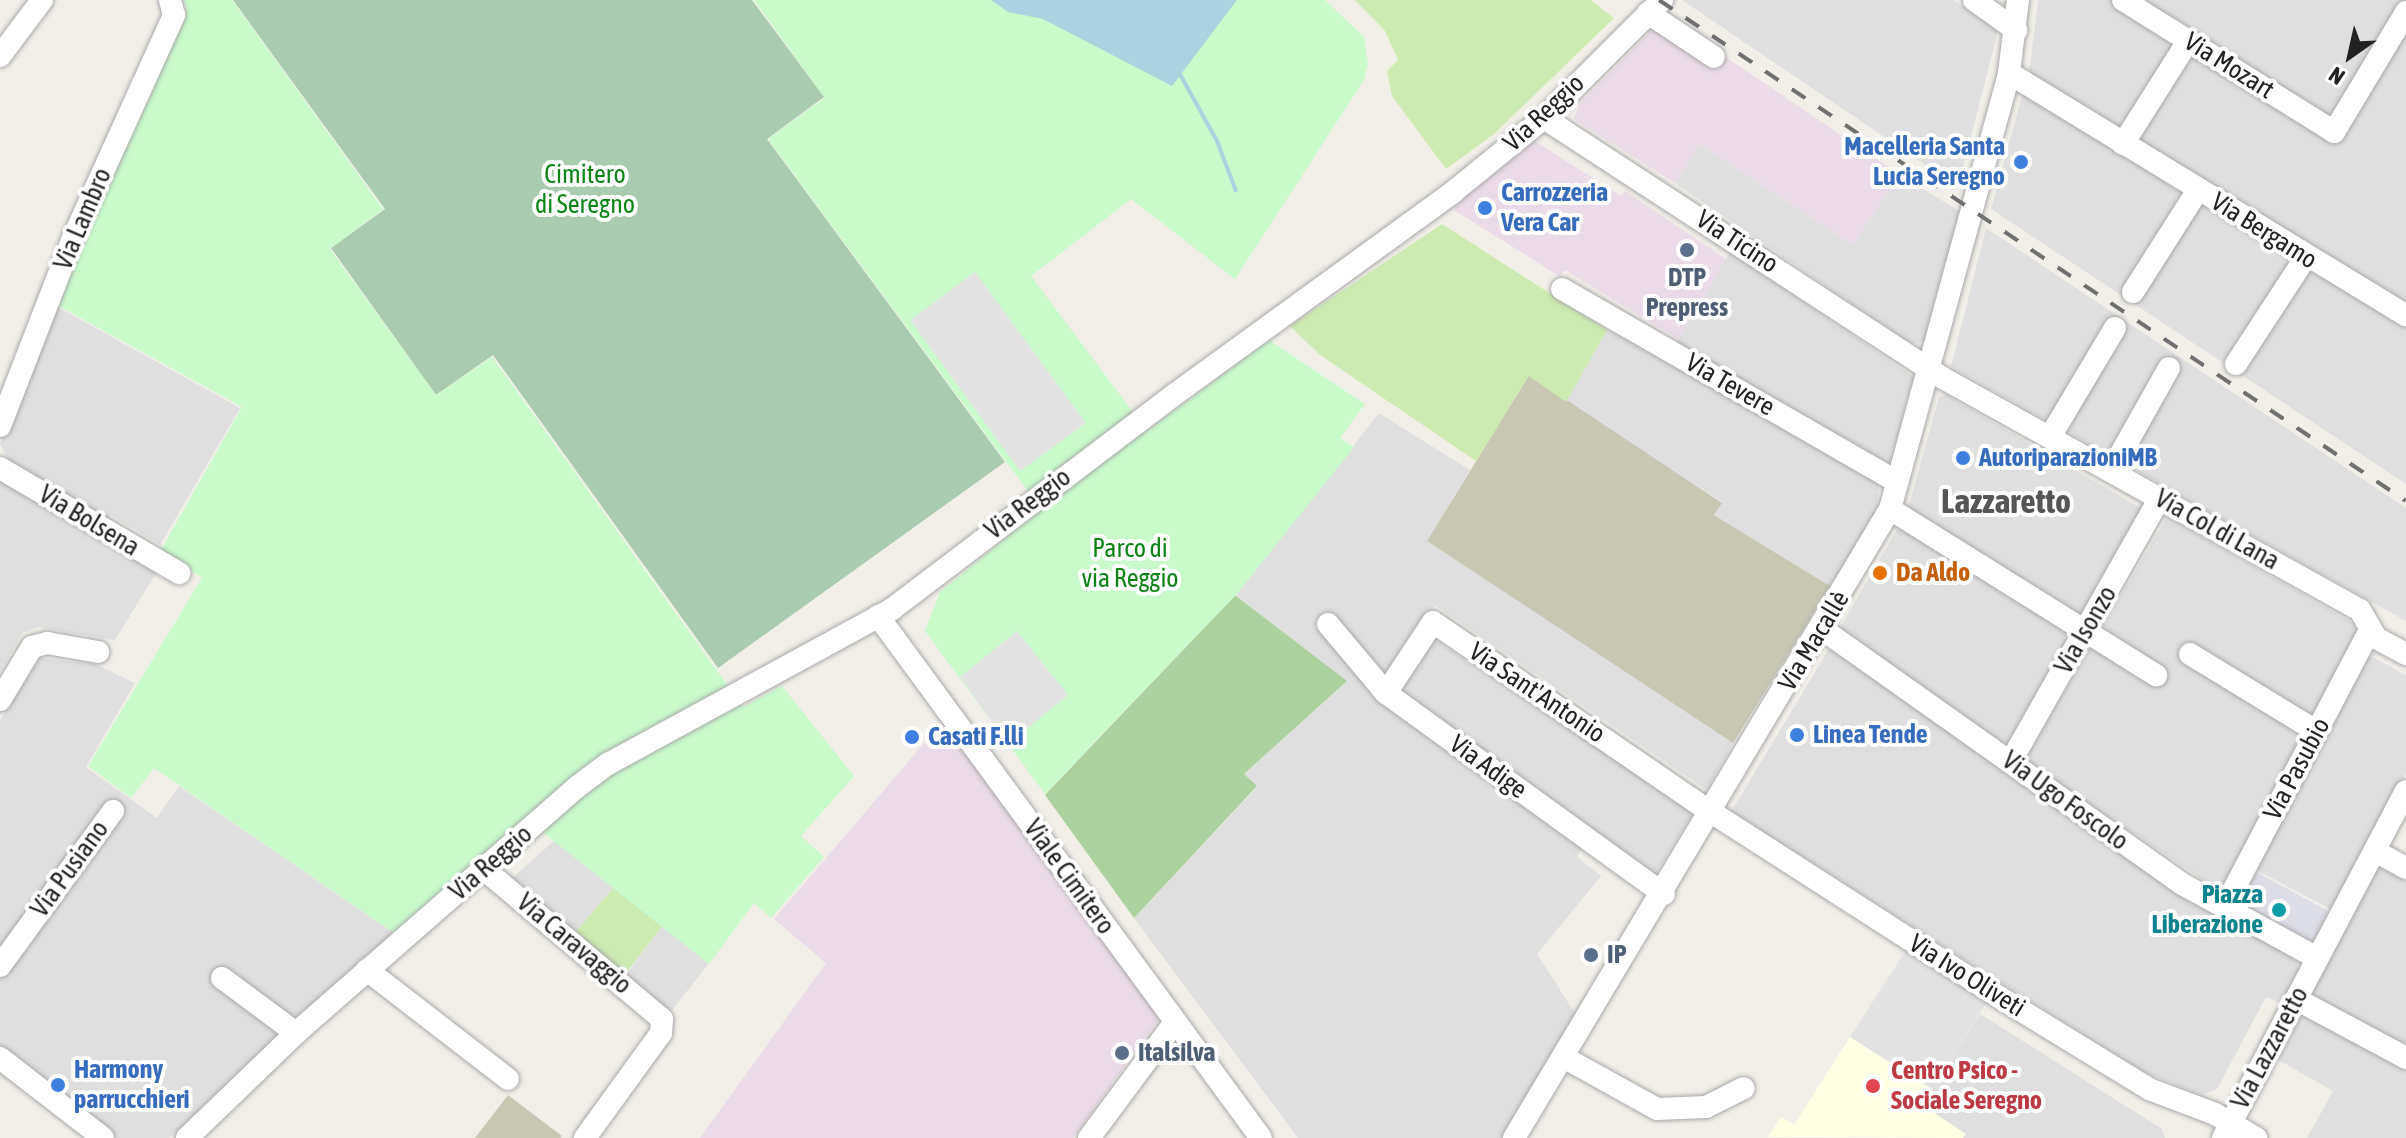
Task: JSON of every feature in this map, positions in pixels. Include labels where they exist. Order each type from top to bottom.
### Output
[{"type":"street","points":[[0,56],[42,0]]},
{"type":"street","points":[[1974,0],[2016,30]]},
{"type":"street","name":"Via Macallè","points":[[1514,1138],[1664,894],[1890,509],[2009,73],[2018,0]]},
{"type":"street","name":"Via Mozart","points":[[2123,0],[2334,132],[2406,12]]},
{"type":"street","points":[[1655,7],[1714,57]]},
{"type":"street","name":"Via Reggio","points":[[187,1138],[296,1033],[608,764],[878,616],[1435,206],[1544,118],[1655,7]]},
{"type":"street","name":"Via Lambro","points":[[0,426],[73,238],[172,8]]},
{"type":"street","points":[[2123,144],[2188,41]]},
{"type":"street","name":"Via Bergamo","points":[[2009,73],[2305,258],[2406,315]]},
{"type":"street","name":"Via Ticino","points":[[1544,118],[1929,369]]},
{"type":"street","points":[[2133,292],[2198,190]]},
{"type":"street","points":[[2236,364],[2305,258]]},
{"type":"street","name":"Via Tevere","points":[[1562,289],[1898,482]]},
{"type":"street","points":[[2050,437],[2115,328]]},
{"type":"street","points":[[2111,471],[2169,368]]},
{"type":"street","name":"Via Col di Lana","points":[[1929,369],[2360,610],[2370,630],[2406,654]]},
{"type":"street","name":"Via Bolsena","points":[[0,468],[179,573]]},
{"type":"street","name":"Via Isonzo","points":[[2011,761],[2160,498]]},
{"type":"street","points":[[1890,509],[2156,675]]},
{"type":"street","name":"Viale Cimitero","points":[[878,616],[1261,1138]]},
{"type":"street","name":"Via Sant'Antonio","points":[[1386,693],[1433,622],[1711,812]]},
{"type":"street","name":"Via Adige","points":[[1328,624],[1386,693],[1664,894]]},
{"type":"street","name":"Via Ugo Foscolo","points":[[1822,629],[2182,884],[2317,958]]},
{"type":"street","name":"Via Pasubio","points":[[2224,908],[2370,630]]},
{"type":"street","points":[[0,700],[32,647],[47,643],[98,652]]},
{"type":"street","points":[[2190,654],[2316,731]]},
{"type":"street","points":[[2317,958],[2406,791]]},
{"type":"street","name":"Via Pusiano","points":[[0,966],[113,811]]},
{"type":"street","name":"Via Ivo Oliveti","points":[[1711,812],[2149,1089],[2227,1130],[2256,1138]]},
{"type":"street","points":[[2375,851],[2406,868]]},
{"type":"street","name":"Via Caravaggio","points":[[485,870],[662,1019],[661,1033],[585,1138]]},
{"type":"street","name":"Via Lazzaretto","points":[[2227,1130],[2317,958]]},
{"type":"street","points":[[367,970],[508,1079]]},
{"type":"street","points":[[222,978],[296,1033]]},
{"type":"street","points":[[2296,999],[2406,1058]]},
{"type":"street","points":[[1089,1138],[1175,1022]]},
{"type":"street","points":[[0,1058],[103,1138]]},
{"type":"street","points":[[1565,1058],[1657,1109],[1706,1107],[1744,1088]]},
{"type":"shaded area","points":[[1682,0],[1954,0],[1998,31],[1958,187]]},
{"type":"shaded area","points":[[2038,0],[2406,0],[2406,484],[1991,209],[2030,66]]},
{"type":"shaded area","points":[[1654,28],[1721,54],[1899,174],[1853,245],[1700,144],[1675,183],[1574,119],[1579,105]]},
{"type":"shaded area","points":[[1533,140],[1621,196],[1625,191],[1726,259],[1678,339],[1565,270],[1559,276],[1454,210],[1459,198]]},
{"type":"shaded area","points":[[1700,144],[1853,245],[1899,174],[1962,213],[1927,341],[1911,344],[1675,183]]},
{"type":"shaded area","points":[[1986,228],[2406,508],[2406,621],[1951,367]]},
{"type":"shaded area","points":[[1730,252],[1914,377],[1889,465],[1675,351],[1678,339]]},
{"type":"shaded area","points":[[975,272],[1086,423],[1020,471],[910,320]]},
{"type":"shaded area","points":[[56,306],[240,408],[160,545],[111,515],[106,523],[9,461],[0,444]]},
{"type":"shaded area","points":[[1607,330],[1731,392],[1880,481],[1876,511],[1830,586],[1714,515],[1722,502],[1566,402]]},
{"type":"shaded area","points":[[1529,375],[1722,503],[1714,515],[1830,586],[1733,743],[1427,541]]},
{"type":"shaded area","points":[[1946,395],[2144,510],[2010,751],[1837,633],[1907,512],[1939,397]]},
{"type":"shaded area","points":[[1379,413],[1470,470],[1427,541],[1733,743],[1707,790],[1435,605],[1371,696],[1583,846],[1577,857],[1601,876],[1537,954],[1580,1021],[1502,1138],[1298,1138],[1134,918],[1257,787],[1243,775],[1346,682],[1236,595]]},
{"type":"shaded area","points":[[0,477],[158,570],[115,640],[38,627],[22,633],[0,672]]},
{"type":"shaded area","points":[[2167,517],[2360,627],[2222,892],[2024,761]]},
{"type":"shaded area","points":[[1017,631],[1068,695],[1008,744],[960,677]]},
{"type":"shaded area","points":[[1431,637],[1694,812],[1653,879],[1393,692]]},
{"type":"shaded area","points":[[1830,647],[2188,901],[2297,955],[2298,970],[2282,1004],[2266,997],[2217,1089],[2202,1095],[2142,1071],[1731,812]]},
{"type":"shaded area","points":[[2367,654],[2406,675],[2406,773],[2334,911],[2254,869]]},
{"type":"shaded area","points":[[40,658],[95,664],[135,683],[86,767],[157,818],[179,786],[394,933],[169,1138],[116,1138],[0,1045],[0,720]]},
{"type":"shaded area","name":"Italsilva","points":[[943,721],[1160,1017],[1073,1138],[700,1138],[826,963],[774,919]]},
{"type":"shaded area","points":[[555,840],[614,887],[575,933],[510,880]]},
{"type":"shaded area","points":[[2376,864],[2406,881],[2406,1051],[2305,996]]},
{"type":"shaded area","name":"Piazza Liberazione","points":[[2249,868],[2330,912],[2309,951],[2228,907]]},
{"type":"shaded area","points":[[662,926],[709,963],[670,1013],[625,976]]},
{"type":"shaded area","points":[[1906,950],[1987,1002],[1932,1089],[1850,1037]]},
{"type":"shaded area","points":[[2303,1011],[2406,1068],[2406,1138],[2307,1138],[2333,1091],[2277,1059]]},
{"type":"shaded area","points":[[1980,1014],[2162,1129],[2165,1138],[1963,1138],[1965,1134],[1922,1105]]},
{"type":"shaded area","name":"Centro Psico - Sociale Seregno","points":[[1850,1037],[1932,1089],[1922,1105],[1966,1134],[1963,1138],[1768,1137],[1781,1117],[1794,1125]]},
{"type":"shaded area","points":[[508,1095],[562,1136],[475,1138]]},
{"type":"green space","points":[[184,0],[232,0],[383,209],[330,249],[436,395],[492,357],[743,707],[782,686],[854,776],[801,836],[824,857],[771,918],[754,903],[709,964],[526,819],[394,933],[154,768],[131,798],[88,766],[202,578],[161,550],[242,407],[57,305],[187,10]]},
{"type":"green space","name":"Cimitero di Seregno","points":[[233,0],[752,0],[824,97],[767,139],[1005,462],[718,668],[493,355],[436,395],[331,248],[385,209]]},
{"type":"green space","name":"Parco di via Reggio","points":[[754,0],[1325,0],[1364,37],[1368,64],[1364,80],[1235,279],[1131,199],[1031,276],[1147,431],[1269,340],[1365,404],[1340,438],[1354,447],[1236,595],[1045,794],[925,631],[940,592],[1041,509],[768,139],[825,98]]},
{"type":"green space","points":[[1355,0],[1591,0],[1614,18],[1493,135],[1446,169],[1392,96],[1387,71],[1398,60],[1385,31]]},
{"type":"green space","points":[[1442,224],[1607,330],[1566,402],[1529,376],[1476,461],[1320,355],[1290,326]]},
{"type":"green space","points":[[1235,595],[1347,681],[1244,774],[1257,786],[1134,918],[1045,795]]},
{"type":"green space","points":[[614,887],[662,926],[624,976],[575,933]]},
{"type":"water","points":[[991,0],[1237,0],[1172,86],[1043,19],[1008,12]]},
{"type":"waterway","points":[[1181,76],[1217,141],[1236,191]]},
{"type":"railway","points":[[1659,0],[2406,501]]},
{"type":"place","name":"Macelleria Santa Lucia Seregno","points":[[2021,162]]},
{"type":"place","name":"Carrozzeria Vera Car","points":[[1485,208]]},
{"type":"place","name":"DTP Prepress","points":[[1687,250]]},
{"type":"place","name":"AutoriparazioniMB","points":[[1963,458]]},
{"type":"place","name":"Da Aldo","points":[[1880,573]]},
{"type":"place","name":"Linea Tende","points":[[1797,735]]},
{"type":"place","name":"Casati F.lli","points":[[912,737]]},
{"type":"place","name":"Piazza Liberazione","points":[[2279,910]]},
{"type":"place","name":"IP","points":[[1591,955]]},
{"type":"place","name":"Italsilva","points":[[1122,1053]]},
{"type":"place","name":"Harmony parrucchieri","points":[[58,1085]]},
{"type":"place","name":"Centro Psico - Sociale Seregno","points":[[1873,1086]]},
{"type":"district","name":"Lazzaretto","points":[[2006,501]]}]
